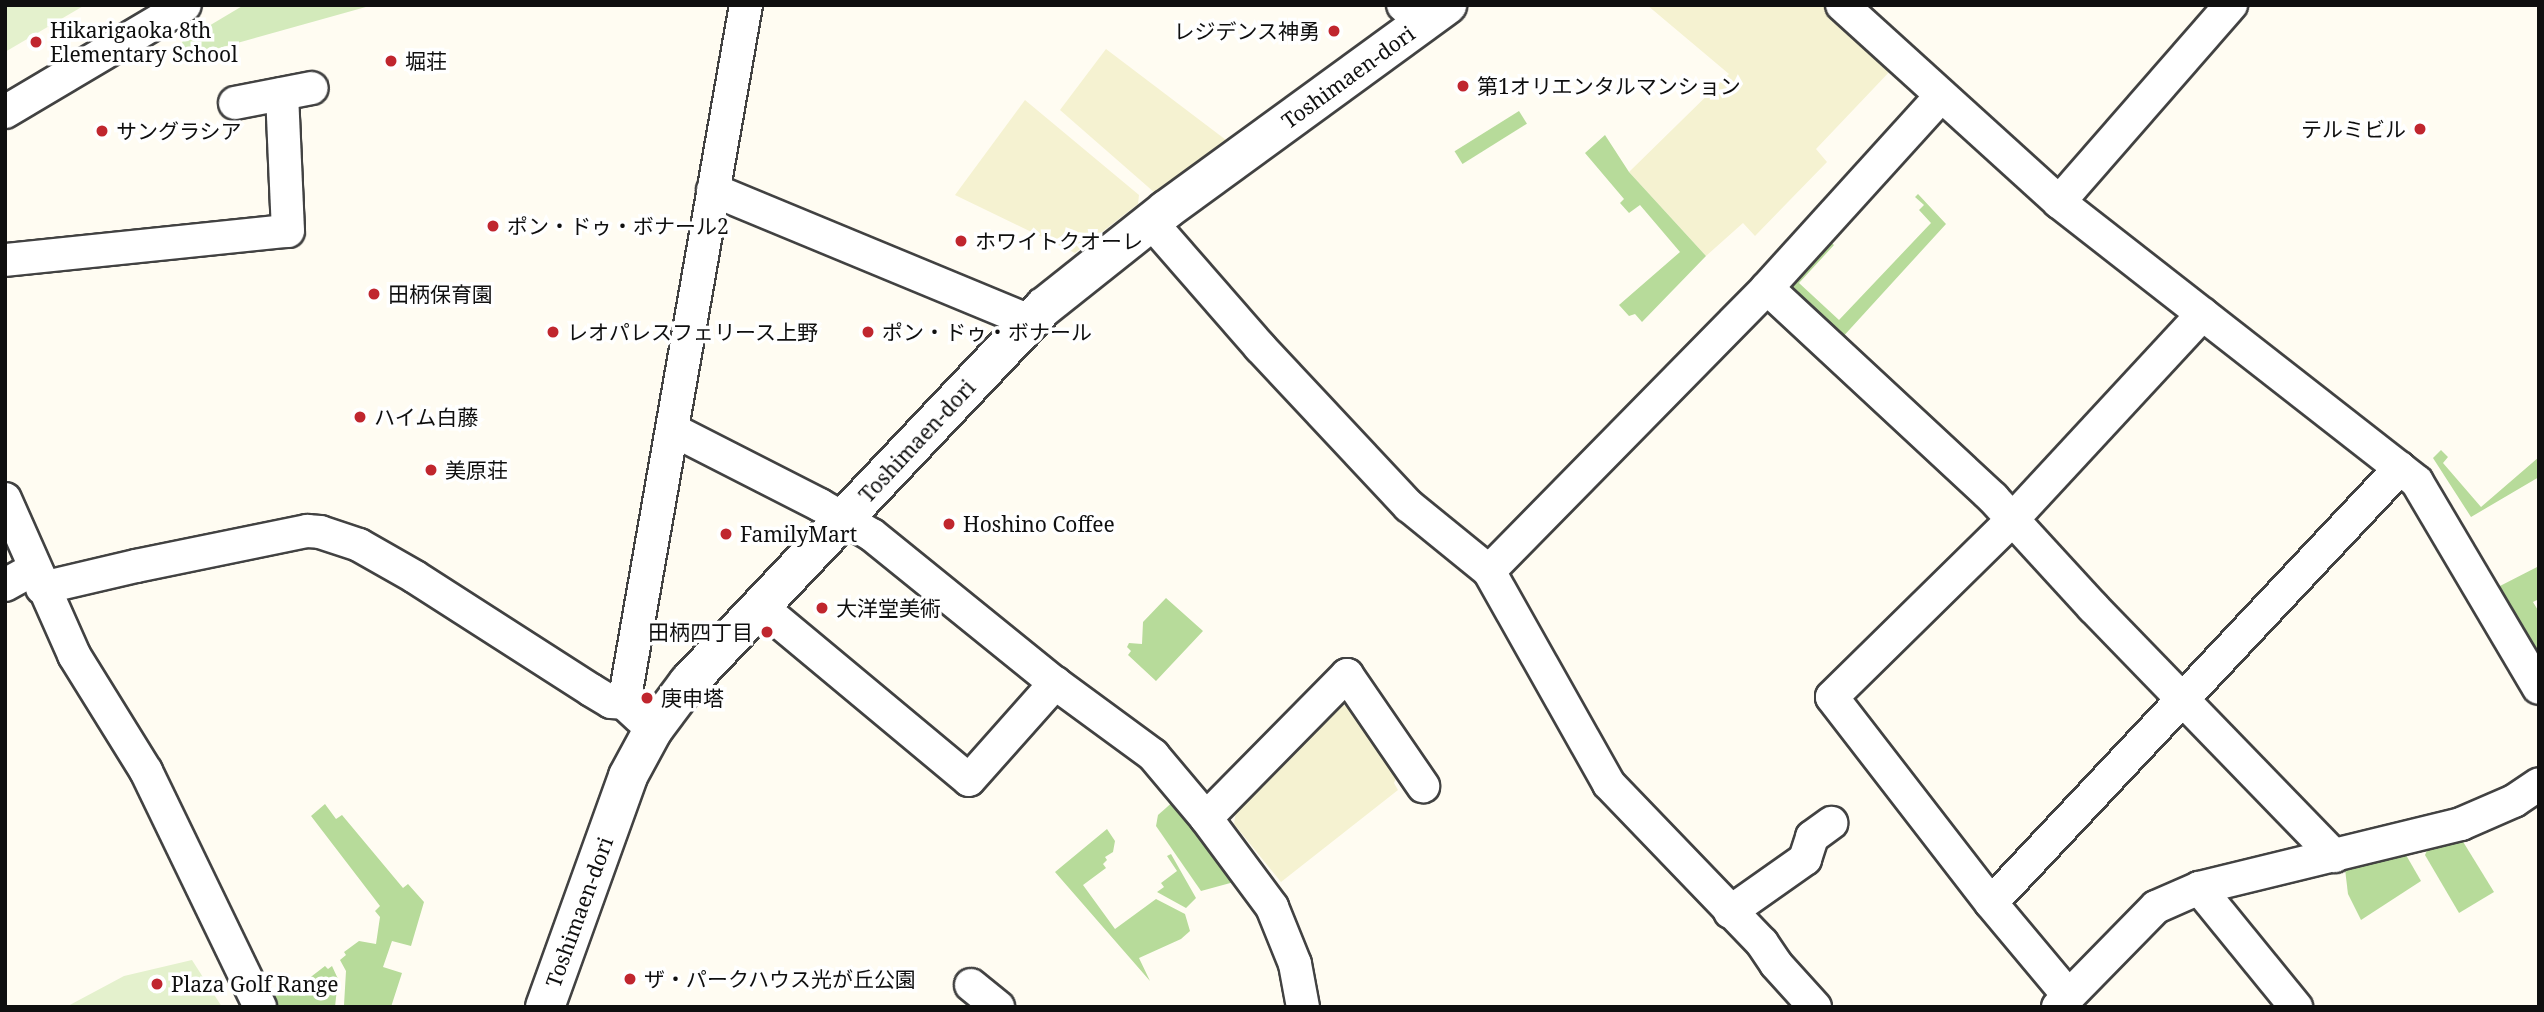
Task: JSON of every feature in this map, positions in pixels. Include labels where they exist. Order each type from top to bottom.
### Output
[{"type":"street","points":[[5,113],[185,5]]},
{"type":"street","points":[[624,704],[746,5]]},
{"type":"street","points":[[1842,5],[2059,202],[2417,482],[2539,688]]},
{"type":"street","points":[[2059,202],[2231,5]]},
{"type":"street","name":"Toshimaen-dori","points":[[545,1007],[628,776],[653,730],[688,683],[1030,321],[1151,222],[1424,11]]},
{"type":"street","points":[[235,103],[312,88]]},
{"type":"street","points":[[5,260],[288,231],[282,94]]},
{"type":"street","points":[[1489,571],[1767,288],[1941,96]]},
{"type":"street","points":[[713,190],[1030,321]]},
{"type":"street","points":[[1151,222],[1260,347],[1409,506],[1489,571],[1608,784],[1762,943],[1806,1004]]},
{"type":"street","points":[[1767,288],[1993,498],[2183,702],[2334,856]]},
{"type":"street","points":[[2203,314],[2011,520],[1832,697],[1992,903],[2063,1001],[2155,906],[2199,888],[2461,824],[2514,801],[2539,784]]},
{"type":"street","points":[[673,430],[845,518],[872,535],[1055,683],[1153,755],[1206,818],[1272,906],[1295,964],[1303,1007]]},
{"type":"street","points":[[1992,903],[2400,468]]},
{"type":"street","points":[[5,499],[74,655],[146,771],[260,1007]]},
{"type":"street","points":[[5,585],[176,558],[307,531],[320,532],[359,545],[415,577],[591,690],[611,702],[624,704],[653,730]]},
{"type":"street","points":[[760,605],[969,780],[1055,683]]},
{"type":"street","points":[[1206,818],[1347,675],[1423,786]]},
{"type":"street","points":[[1730,912],[1805,859],[1812,837],[1831,823]]},
{"type":"street","points":[[2199,888],[2296,1007]]},
{"type":"street","points":[[971,985],[998,1007]]},
{"type":"shaded area","points":[[1647,5],[1825,5],[1893,68],[1816,149],[1827,162],[1755,236],[1743,223],[1706,256],[1629,172],[1729,74]]},
{"type":"shaded area","points":[[1106,49],[1226,140],[1155,193],[1060,110]]},
{"type":"shaded area","points":[[1025,100],[1139,195],[1138,204],[1075,253],[955,195]]},
{"type":"shaded area","points":[[1335,703],[1360,710],[1400,768],[1394,783],[1398,790],[1281,882],[1234,824],[1236,811]]},
{"type":"green space","points":[[5,5],[85,5],[5,52]]},
{"type":"green space","points":[[244,5],[373,5],[187,57],[182,42]]},
{"type":"green space","points":[[1519,111],[1527,124],[1462,164],[1455,151]]},
{"type":"green space","points":[[1605,135],[1629,172],[1706,256],[1642,322],[1635,314],[1629,316],[1619,305],[1680,252],[1640,205],[1629,213],[1620,203],[1624,199],[1585,153]]},
{"type":"green space","points":[[1918,194],[1946,224],[1840,340],[1783,290],[1824,237],[1834,245],[1799,283],[1839,320],[1931,223],[1919,210],[1924,205],[1915,197]]},
{"type":"green space","points":[[2441,450],[2448,457],[2443,463],[2481,507],[2539,457],[2539,477],[2471,517],[2433,458]]},
{"type":"green space","points":[[2539,566],[2539,599],[2533,602],[2539,612],[2539,659],[2498,587]]},
{"type":"green space","points":[[1166,598],[1203,631],[1156,681],[1128,655],[1131,651],[1127,647],[1129,643],[1142,644],[1143,622]]},
{"type":"green space","points":[[1175,800],[1234,882],[1201,891],[1156,826],[1158,815]]},
{"type":"green space","points":[[325,804],[336,819],[342,815],[403,888],[408,884],[424,902],[411,946],[392,941],[383,967],[402,973],[391,1007],[344,1005],[346,971],[340,960],[346,955],[344,952],[359,941],[376,944],[380,917],[375,911],[380,906],[311,816]]},
{"type":"green space","points":[[1107,829],[1115,841],[1113,852],[1105,857],[1107,860],[1103,864],[1106,868],[1083,885],[1115,929],[1156,899],[1185,914],[1190,931],[1181,939],[1139,958],[1150,981],[1055,872]]},
{"type":"green space","points":[[2462,840],[2494,892],[2459,913],[2425,855],[2428,848]]},
{"type":"green space","points":[[1171,854],[1196,898],[1186,908],[1157,892],[1164,887],[1161,883],[1177,871],[1167,856]]},
{"type":"green space","points":[[2400,854],[2406,855],[2421,881],[2361,920],[2348,894],[2345,869]]},
{"type":"green space","name":"Plaza Golf Range","points":[[192,960],[222,1007],[66,1007],[124,976]]},
{"type":"green space","points":[[325,966],[328,969],[332,966],[338,979],[335,1007],[278,1007],[271,992],[277,987],[280,990],[289,982],[299,986]]},
{"type":"place","name":"レジデンス神勇","points":[[1334,31]]},
{"type":"place","name":"Hikarigaoka 8th Elementary School","points":[[36,42]]},
{"type":"place","name":"堀荘","points":[[391,61]]},
{"type":"place","name":"第1オリエンタルマンション","points":[[1463,86]]},
{"type":"place","name":"テルミビル","points":[[2420,129]]},
{"type":"place","name":"サングラシア","points":[[102,131]]},
{"type":"place","name":"ポン・ドゥ・ボナール2","points":[[493,226]]},
{"type":"place","name":"ホワイトクオーレ","points":[[961,241]]},
{"type":"place","name":"田柄保育園","points":[[374,294]]},
{"type":"place","name":"レオパレスフェリース上野","points":[[553,332]]},
{"type":"place","name":"ポン・ドゥ・ボナール","points":[[868,332]]},
{"type":"place","name":"ハイム白藤","points":[[360,417]]},
{"type":"place","name":"美原荘","points":[[431,470]]},
{"type":"place","name":"Hoshino Coffee","points":[[949,524]]},
{"type":"place","name":"FamilyMart","points":[[726,534]]},
{"type":"place","name":"大洋堂美術","points":[[822,608]]},
{"type":"place","name":"田柄四丁目","points":[[767,632]]},
{"type":"place","name":"庚申塔","points":[[647,698]]},
{"type":"place","name":"ザ・パークハウス光が丘公園","points":[[630,979]]},
{"type":"place","name":"Plaza Golf Range","points":[[157,984]]}]
